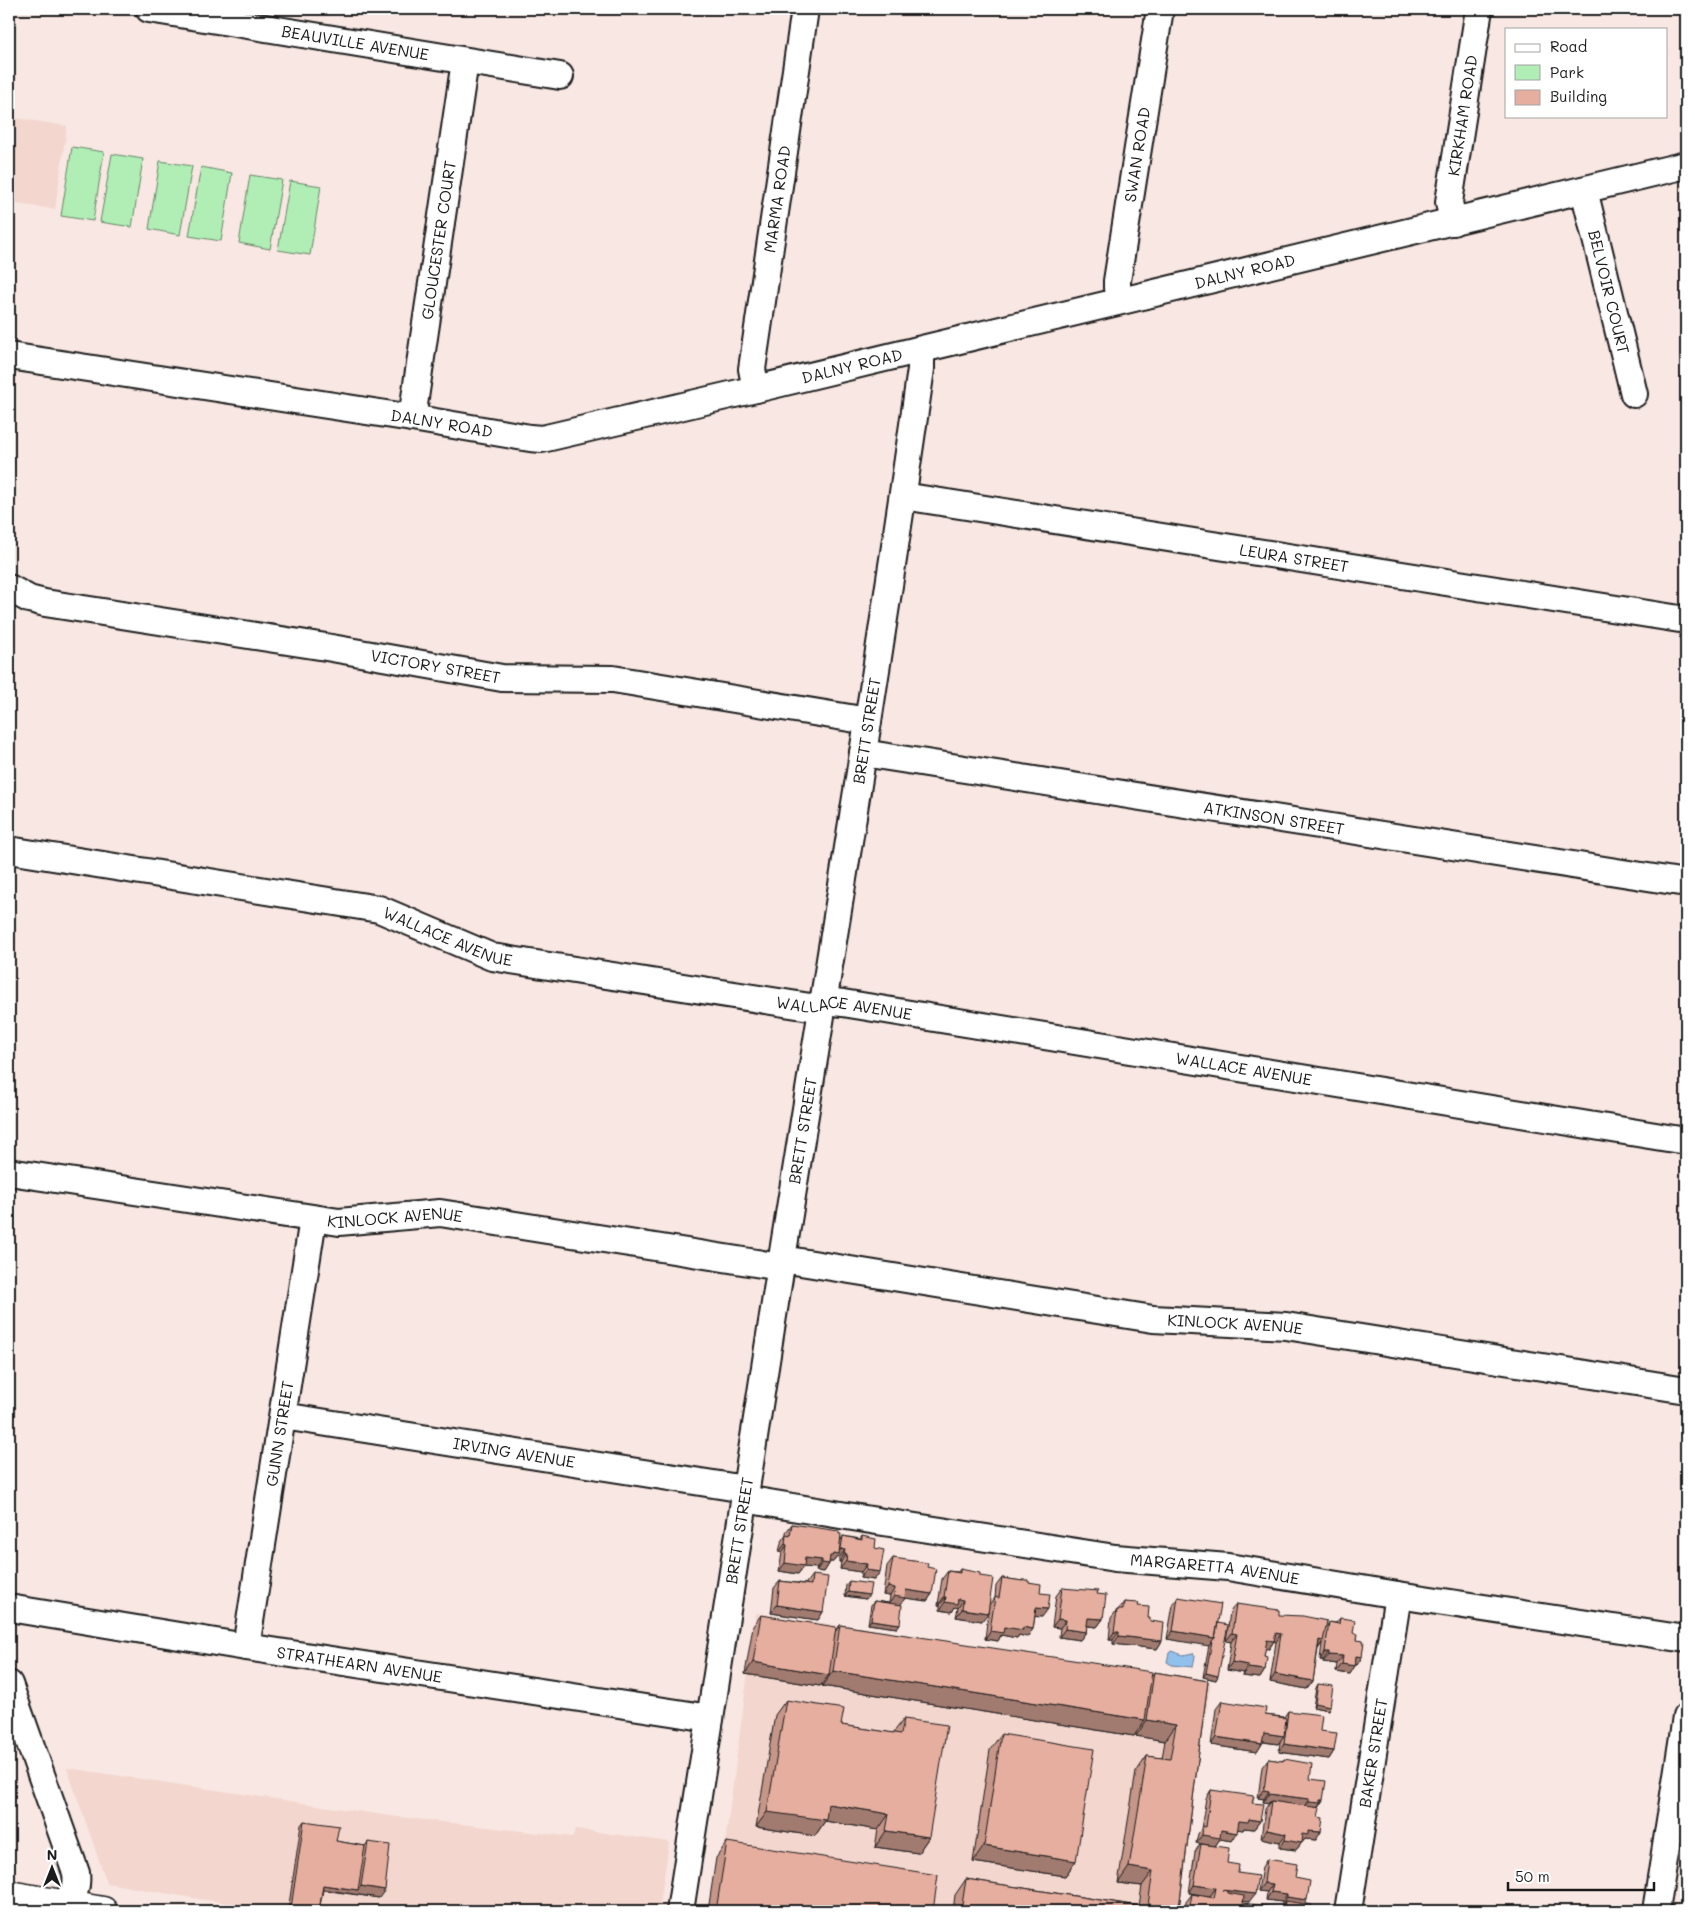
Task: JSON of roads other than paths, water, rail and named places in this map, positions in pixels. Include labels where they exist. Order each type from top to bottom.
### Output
[{"type":"highway","points":[[10,1896],[61,1908],[103,1911]]},
{"type":"street","name":"BEAUVILLE AVENUE","points":[[149,9],[560,76]]},
{"type":"street","name":"MARMA ROAD","points":[[756,389],[752,369],[805,9]]},
{"type":"street","name":"SWAN ROAD","points":[[1122,300],[1117,288],[1117,281],[1160,9]]},
{"type":"street","name":"KIRKHAM ROAD","points":[[1453,222],[1449,202],[1479,9]]},
{"type":"street","name":"GLOUCESTER COURT","points":[[412,418],[466,61]]},
{"type":"street","name":"DALNY ROAD","points":[[9,356],[542,439],[1686,165]]},
{"type":"street","name":"BELVOIR COURT","points":[[1584,190],[1634,394]]},
{"type":"street","name":"BRETT STREET","points":[[680,1911],[903,496],[921,369],[921,359],[918,350]]},
{"type":"street","name":"LEURA STREET","points":[[903,496],[1686,620]]},
{"type":"street","name":"VICTORY STREET","points":[[9,588],[29,599],[45,603],[326,647],[502,678],[613,680],[868,721]]},
{"type":"street","name":"ATKINSON STREET","points":[[863,753],[1686,883]]},
{"type":"street","name":"WALLACE AVENUE","points":[[9,850],[379,909],[492,957],[810,1007],[834,1002],[843,1003],[1686,1141]]},
{"type":"street","name":"KINLOCK AVENUE","points":[[9,1172],[339,1222],[440,1213],[1153,1319],[1286,1326],[1686,1390]]},
{"type":"street","name":"GUNN STREET","points":[[246,1647],[313,1219]]},
{"type":"street","name":"IRVING AVENUE","points":[[283,1416],[745,1494]]},
{"type":"street","name":"MARGARETTA AVENUE","points":[[745,1494],[876,1521],[1115,1558],[1228,1567],[1686,1639]]},
{"type":"street","name":"BAKER STREET","points":[[1348,1911],[1398,1595]]},
{"type":"street","name":"STRATHEARN AVENUE","points":[[9,1608],[246,1647],[710,1718]]},
{"type":"street","points":[[9,1684],[76,1874],[75,1893],[61,1908]]},
{"type":"street","points":[[1656,1911],[1686,1717]]},
{"type":"water","points":[[1171,1651],[1183,1655],[1193,1653],[1195,1656],[1193,1667],[1172,1665],[1167,1662]]}]
